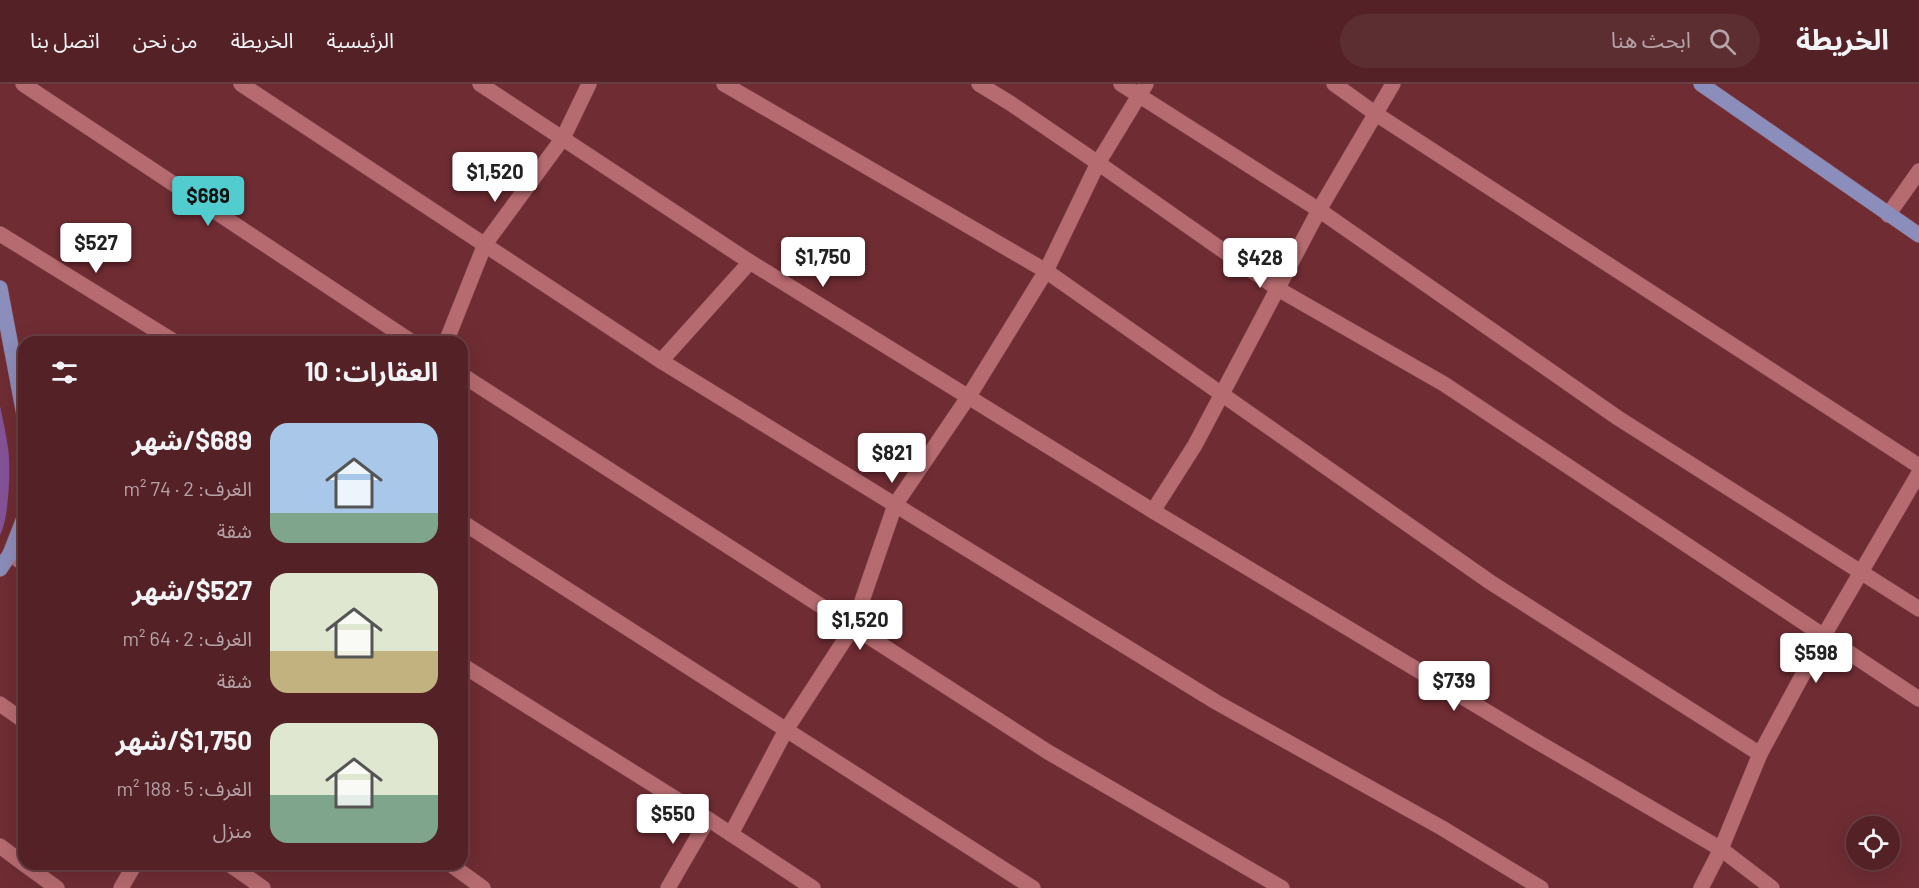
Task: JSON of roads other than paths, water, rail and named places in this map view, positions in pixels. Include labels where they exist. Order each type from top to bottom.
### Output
[{"type":"main road","points":[[1701,84],[1919,235]]},
{"type":"main road","points":[[0,288],[18,366]]},
{"type":"main road","points":[[0,569],[10,554],[18,533]]},
{"type":"street","points":[[22,84],[403,336]]},
{"type":"street","points":[[241,84],[661,361],[1216,702],[1442,828],[1541,888]]},
{"type":"street","points":[[480,84],[750,262],[1153,511],[1528,737],[1721,849],[1772,888]]},
{"type":"street","points":[[448,336],[485,244],[563,138],[589,84]]},
{"type":"street","points":[[724,84],[1046,271],[1490,582],[1760,754]]},
{"type":"street","points":[[979,84],[1098,163],[1278,289],[1444,384],[1919,699]]},
{"type":"street","points":[[1121,84],[1143,90],[1618,417],[1919,609]]},
{"type":"street","points":[[1334,84],[1376,114],[1919,466]]},
{"type":"street","points":[[1153,511],[1195,445],[1319,210],[1393,84]]},
{"type":"street","points":[[731,834],[786,730],[853,627],[895,505],[969,396],[1046,271],[1098,163],[1143,90]]},
{"type":"street","points":[[1888,214],[1919,171]]},
{"type":"street","points":[[0,234],[165,336]]},
{"type":"street","points":[[661,361],[750,262]]},
{"type":"street","points":[[468,379],[1048,752],[1282,888]]},
{"type":"street","points":[[1701,888],[1721,849],[1760,754],[1823,637],[1919,473]]},
{"type":"street","points":[[468,526],[1027,886]]},
{"type":"street","points":[[10,554],[18,560]]},
{"type":"street","points":[[468,669],[708,819],[813,888]]},
{"type":"street","points":[[0,704],[18,717]]},
{"type":"street","points":[[668,888],[708,819]]},
{"type":"street","points":[[0,846],[18,860]]},
{"type":"street","points":[[32,870],[57,888]]},
{"type":"street","points":[[121,888],[132,870]]},
{"type":"street","points":[[238,870],[263,888]]},
{"type":"street","points":[[458,870],[483,888]]}]
